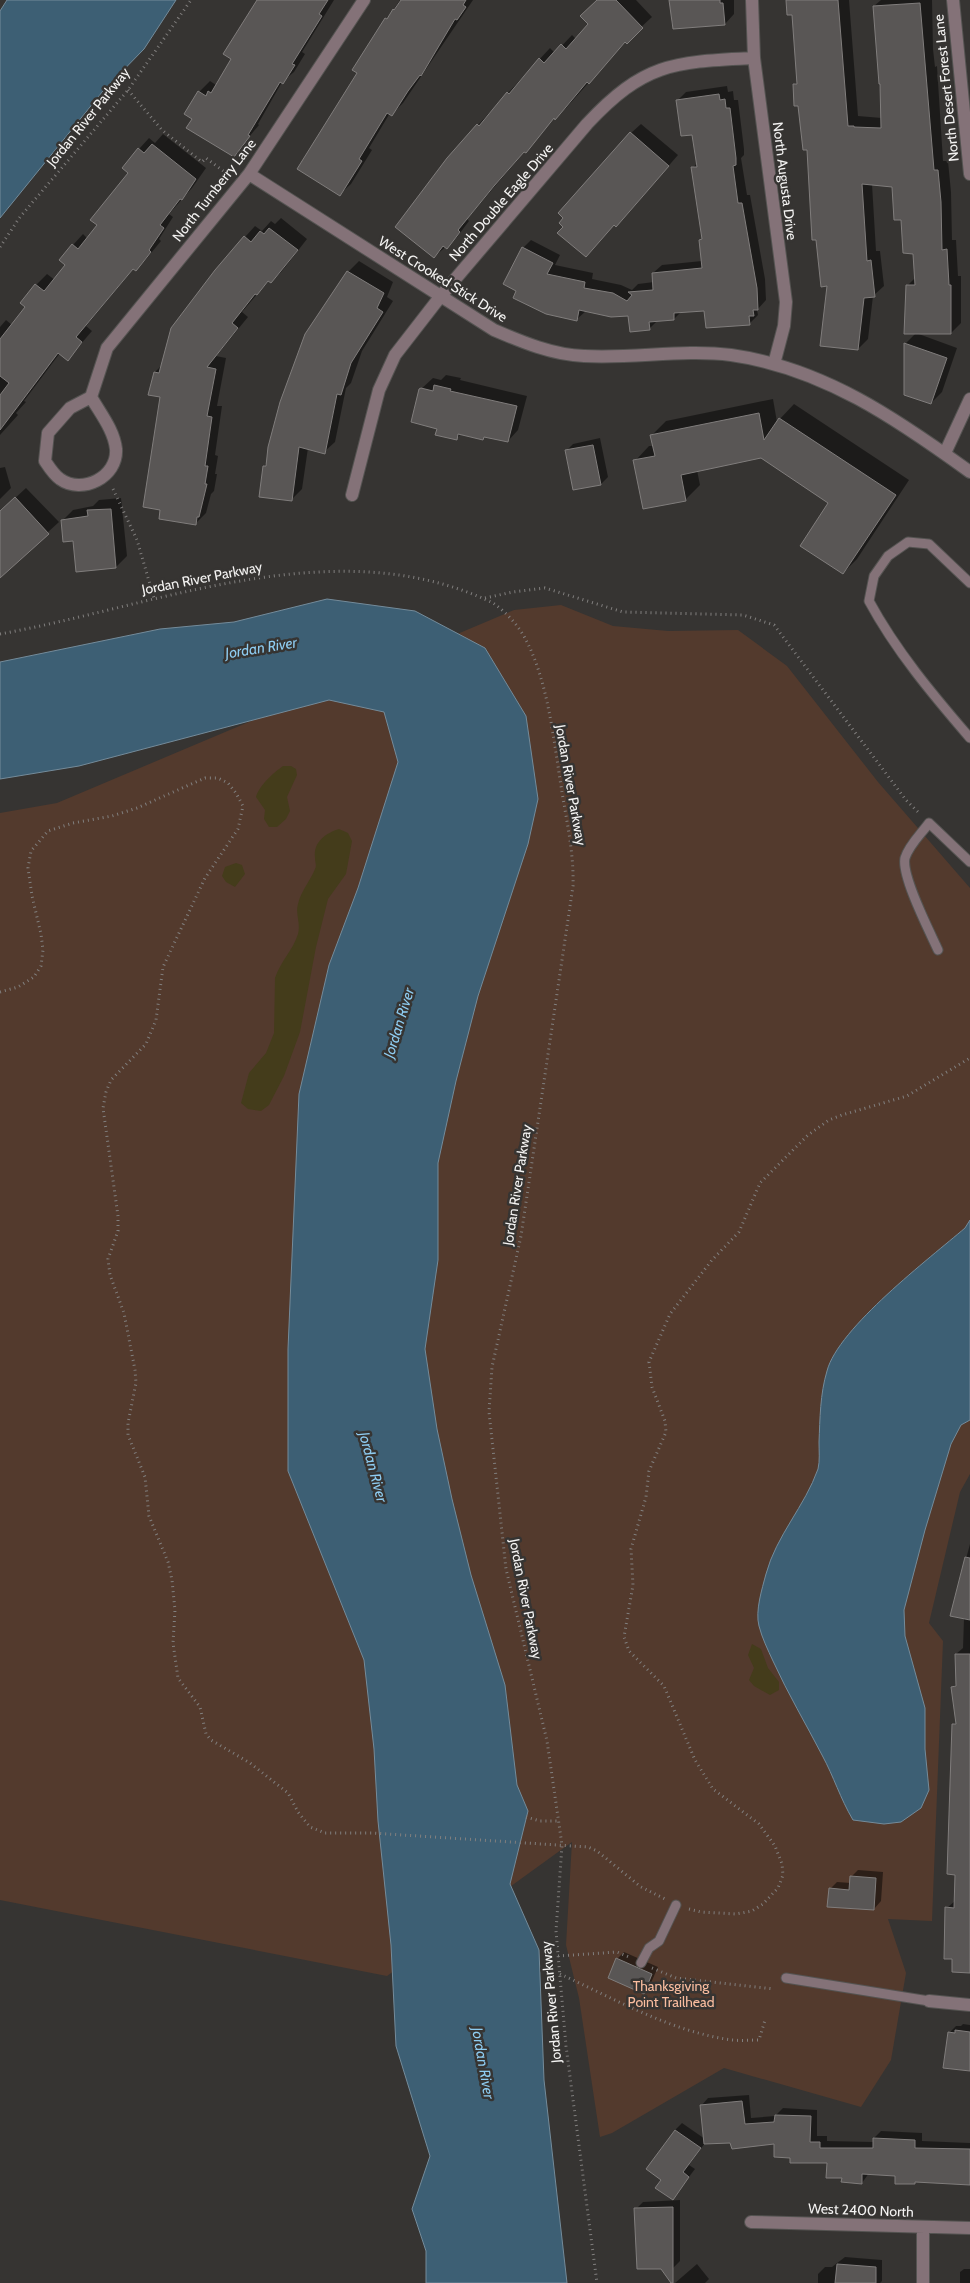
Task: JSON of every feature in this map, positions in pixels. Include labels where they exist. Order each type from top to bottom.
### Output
[{"type":"street","name":"North Turnberry Lane","points":[[91,397],[107,348],[245,179],[364,0]]},
{"type":"street","name":"North Augusta Drive","points":[[752,0],[754,58],[786,302],[784,326],[774,364]]},
{"type":"street","name":"North Desert Forest Lane","points":[[953,0],[970,174]]},
{"type":"street","name":"North Double Eagle Drive","points":[[352,495],[372,414],[386,371],[394,355],[440,296],[587,124],[626,87],[651,73],[677,64],[754,58]]},
{"type":"street","name":"West Crooked Stick Drive","points":[[245,179],[494,330],[520,341],[550,350],[583,356],[703,353],[731,355],[809,374],[866,402],[970,472]]},
{"type":"street","points":[[91,397],[110,429],[116,450],[113,466],[100,480],[83,486],[60,480],[45,461],[48,433],[70,408],[91,397]]},
{"type":"street","points":[[944,453],[970,399]]},
{"type":"street","points":[[929,2002],[970,2005]]},
{"type":"street","name":"West 2400 North","points":[[751,2222],[970,2228]]},
{"type":"street","points":[[923,2227],[923,2283]]},
{"type":"lane","points":[[970,583],[929,544],[908,542],[888,556],[874,576],[869,602],[886,633],[944,708],[970,738]]},
{"type":"lane","points":[[938,950],[911,888],[904,861],[909,848],[929,823],[970,862]]},
{"type":"lane","points":[[641,1963],[649,1948],[659,1941],[676,1905]]},
{"type":"lane","points":[[786,1978],[929,2002]]},
{"type":"path","name":"Jordan River Parkway","points":[[0,247],[20,217],[128,90],[191,0]]},
{"type":"path","points":[[128,90],[162,130],[202,162],[206,158],[245,179]]},
{"type":"path","points":[[100,480],[112,489],[137,540],[154,598]]},
{"type":"path","name":"Jordan River Parkway","points":[[0,634],[154,598],[289,574],[336,572],[396,576],[428,582],[483,598],[501,609],[521,632],[537,668],[556,756],[574,870],[527,1200],[521,1236],[494,1353],[490,1396],[490,1432],[506,1569],[548,1750],[559,1821],[562,1845],[556,1915],[558,1956],[576,2137],[597,2283]]},
{"type":"path","points":[[483,598],[545,588],[623,612],[743,616],[774,625],[906,800],[929,823]]},
{"type":"path","points":[[0,992],[18,987],[34,977],[41,966],[43,950],[41,934],[28,868],[32,851],[48,831],[137,808],[205,778],[218,778],[228,783],[243,806],[238,829],[206,878],[166,958],[163,966],[156,1020],[146,1044],[111,1080],[102,1108],[118,1216],[118,1231],[108,1259],[110,1275],[124,1313],[135,1370],[136,1383],[128,1423],[128,1435],[145,1477],[149,1516],[168,1562],[172,1580],[175,1610],[173,1643],[178,1678],[200,1707],[206,1734],[211,1740],[250,1763],[288,1793],[298,1812],[310,1827],[325,1833],[372,1833],[582,1846],[597,1851],[641,1887],[676,1905],[701,1912],[736,1914],[752,1911],[778,1888],[783,1875],[782,1864],[776,1846],[759,1824],[713,1789],[695,1760],[664,1686],[629,1651],[624,1637],[633,1585],[631,1549],[646,1497],[649,1471],[666,1432],[665,1421],[652,1387],[649,1362],[670,1314],[712,1260],[740,1232],[760,1183],[808,1135],[835,1117],[908,1096],[970,1058]]},
{"type":"path","points":[[526,1817],[540,1821],[559,1821]]},
{"type":"path","points":[[558,1956],[617,1952],[676,1978],[774,1989]]},
{"type":"path","points":[[560,1974],[658,2019],[700,2033],[733,2040],[759,2040],[765,2020]]},
{"type":"green space","name":"Thanksgiving Point Trailhead","points":[[561,605],[613,626],[668,631],[738,630],[787,666],[878,782],[970,888],[970,1474],[960,1492],[929,1623],[943,1641],[932,1921],[888,1919],[906,1973],[891,2060],[861,2107],[724,2068],[612,2133],[600,2137],[579,1998],[566,1945],[572,1842],[387,1976],[0,1900],[0,813],[57,803],[514,610]]},
{"type":"sand","points":[[283,766],[291,766],[296,769],[297,775],[287,797],[290,811],[286,819],[277,827],[269,827],[264,819],[265,810],[256,797],[267,780]]},
{"type":"sand","points":[[339,829],[348,833],[352,841],[346,874],[328,899],[316,947],[300,1032],[284,1076],[269,1105],[261,1111],[248,1109],[241,1103],[249,1073],[266,1053],[274,1033],[275,978],[298,934],[298,904],[316,868],[316,847],[321,839]]},
{"type":"sand","points":[[236,863],[242,865],[245,874],[235,887],[226,882],[222,876],[225,867]]},
{"type":"sand","points":[[752,1644],[761,1649],[768,1668],[779,1682],[779,1690],[770,1695],[754,1686],[749,1680],[754,1668],[748,1655]]},
{"type":"water","points":[[7,0],[176,0],[144,49],[103,91],[0,218],[0,11]]},
{"type":"water","name":"Jordan River","points":[[327,599],[415,611],[485,648],[526,716],[538,799],[528,844],[478,996],[456,1081],[438,1163],[438,1260],[425,1349],[437,1429],[452,1499],[471,1575],[505,1685],[517,1785],[528,1811],[510,1884],[539,1950],[544,2080],[567,2283],[426,2283],[426,2251],[412,2209],[430,2156],[396,2046],[391,1945],[378,1821],[374,1749],[364,1660],[288,1471],[288,1349],[299,1094],[329,965],[358,888],[398,762],[384,712],[329,700],[79,766],[0,779],[0,662],[160,629],[234,622]]},
{"type":"water","points":[[970,1220],[970,1420],[961,1425],[951,1444],[925,1530],[904,1610],[905,1636],[925,1708],[925,1749],[929,1790],[921,1808],[901,1822],[884,1824],[853,1820],[765,1644],[758,1620],[760,1600],[771,1560],[783,1534],[806,1496],[818,1469],[823,1389],[827,1371],[835,1354],[848,1335],[866,1315],[909,1275],[965,1228]]},
{"type":"building","points":[[257,0],[328,0],[319,14],[322,16],[292,64],[295,65],[283,84],[280,82],[248,135],[250,136],[234,157],[186,128],[192,119],[184,114],[198,91],[206,96],[208,91],[211,93],[231,59],[223,54]]},
{"type":"building","points":[[401,0],[466,0],[463,5],[466,7],[457,20],[455,19],[421,76],[408,91],[392,116],[387,113],[359,159],[362,161],[340,196],[297,169],[357,73],[352,70],[385,18],[387,19]]},
{"type":"building","points":[[597,0],[616,0],[643,28],[627,44],[625,42],[589,84],[587,82],[555,120],[554,118],[526,153],[524,152],[458,230],[460,232],[447,249],[443,246],[434,258],[395,227],[447,158],[477,124],[479,126],[507,92],[509,94],[539,58],[544,63],[561,44],[566,49],[588,24],[580,16]]},
{"type":"building","points":[[669,0],[720,0],[720,3],[723,3],[725,25],[673,29]]},
{"type":"building","points":[[786,0],[838,0],[848,126],[881,128],[880,84],[873,6],[920,3],[934,170],[938,170],[941,202],[942,250],[947,249],[949,285],[951,285],[951,334],[904,334],[906,285],[915,285],[913,254],[903,253],[901,220],[894,220],[892,187],[862,184],[867,261],[871,260],[875,297],[864,298],[858,350],[820,346],[827,286],[821,287],[816,240],[812,240],[807,150],[803,150],[798,106],[794,106],[793,84],[797,84],[792,15],[787,15]]},
{"type":"building","points":[[719,94],[720,100],[725,99],[726,108],[730,108],[736,158],[736,165],[733,166],[738,203],[742,203],[757,288],[758,310],[753,310],[754,316],[749,316],[750,325],[706,328],[704,311],[674,313],[674,320],[649,322],[650,330],[630,332],[628,316],[611,317],[579,310],[577,321],[546,314],[513,298],[516,291],[503,284],[522,247],[553,263],[547,274],[585,282],[584,288],[613,293],[627,301],[632,295],[628,292],[653,290],[652,273],[702,268],[699,240],[702,239],[691,167],[697,167],[692,135],[681,136],[676,100]]},
{"type":"building","points":[[630,132],[669,166],[616,227],[614,225],[586,257],[557,233],[563,227],[559,223],[563,218],[558,213]]},
{"type":"building","points":[[152,144],[196,179],[182,200],[180,199],[160,225],[164,228],[149,250],[151,252],[136,271],[133,269],[76,337],[82,342],[68,361],[58,353],[0,430],[0,395],[9,383],[0,376],[0,339],[25,307],[20,303],[35,284],[44,291],[65,265],[59,260],[72,244],[78,249],[97,225],[90,220],[128,173],[122,168],[138,148],[144,153]]},
{"type":"building","points":[[269,228],[298,250],[271,283],[268,281],[257,295],[255,294],[232,323],[238,328],[207,367],[216,369],[207,416],[212,417],[205,466],[208,466],[205,484],[207,484],[196,525],[159,519],[160,510],[143,507],[160,397],[148,395],[154,372],[159,373],[171,328],[215,270],[244,236],[251,242],[260,231],[264,234]]},
{"type":"building","points":[[347,271],[384,293],[377,308],[383,312],[351,363],[341,395],[337,394],[325,454],[299,447],[292,501],[259,497],[263,466],[266,466],[268,447],[280,402],[305,334]]},
{"type":"building","points":[[904,343],[947,358],[931,404],[904,395]]},
{"type":"building","points":[[434,385],[451,389],[450,391],[517,406],[508,442],[484,437],[483,440],[458,434],[457,440],[435,435],[437,429],[411,422],[419,389],[433,391]]},
{"type":"building","points":[[759,413],[764,440],[779,418],[896,495],[843,574],[800,546],[828,503],[761,458],[681,475],[686,501],[643,509],[633,460],[655,456],[650,435]]},
{"type":"building","points":[[593,445],[601,485],[573,490],[565,450]]},
{"type":"building","points":[[15,497],[49,534],[0,578],[0,511]]},
{"type":"building","points":[[111,509],[116,568],[76,572],[73,541],[63,542],[61,520],[88,516],[87,510]]},
{"type":"building","points":[[965,1557],[970,1558],[970,1620],[950,1616]]},
{"type":"building","points":[[955,1654],[970,1654],[970,1973],[952,1972],[952,1959],[944,1959],[945,1907],[954,1908],[955,1875],[947,1874],[952,1724],[956,1724],[951,1687],[956,1686]]},
{"type":"building","points":[[850,1876],[876,1878],[874,1910],[827,1907],[829,1888],[849,1890]]},
{"type":"building","points":[[616,1958],[652,1974],[644,1994],[608,1978]]},
{"type":"building","points":[[955,2030],[970,2032],[970,2071],[943,2068],[948,2032],[955,2033]]},
{"type":"building","points":[[742,2101],[745,2124],[774,2122],[775,2115],[811,2116],[810,2142],[820,2142],[820,2148],[873,2148],[873,2138],[915,2140],[915,2148],[970,2149],[970,2185],[915,2182],[915,2184],[895,2184],[895,2176],[862,2174],[862,2184],[841,2182],[842,2178],[826,2178],[827,2163],[790,2163],[790,2158],[774,2157],[774,2144],[732,2149],[730,2143],[704,2144],[700,2105]]},
{"type":"building","points":[[675,2130],[701,2148],[683,2172],[689,2177],[673,2200],[655,2188],[661,2180],[646,2169]]},
{"type":"building","points":[[673,2207],[673,2283],[671,2283],[661,2269],[637,2269],[634,2208]]},
{"type":"building","points":[[837,2264],[876,2267],[876,2283],[835,2283]]}]
